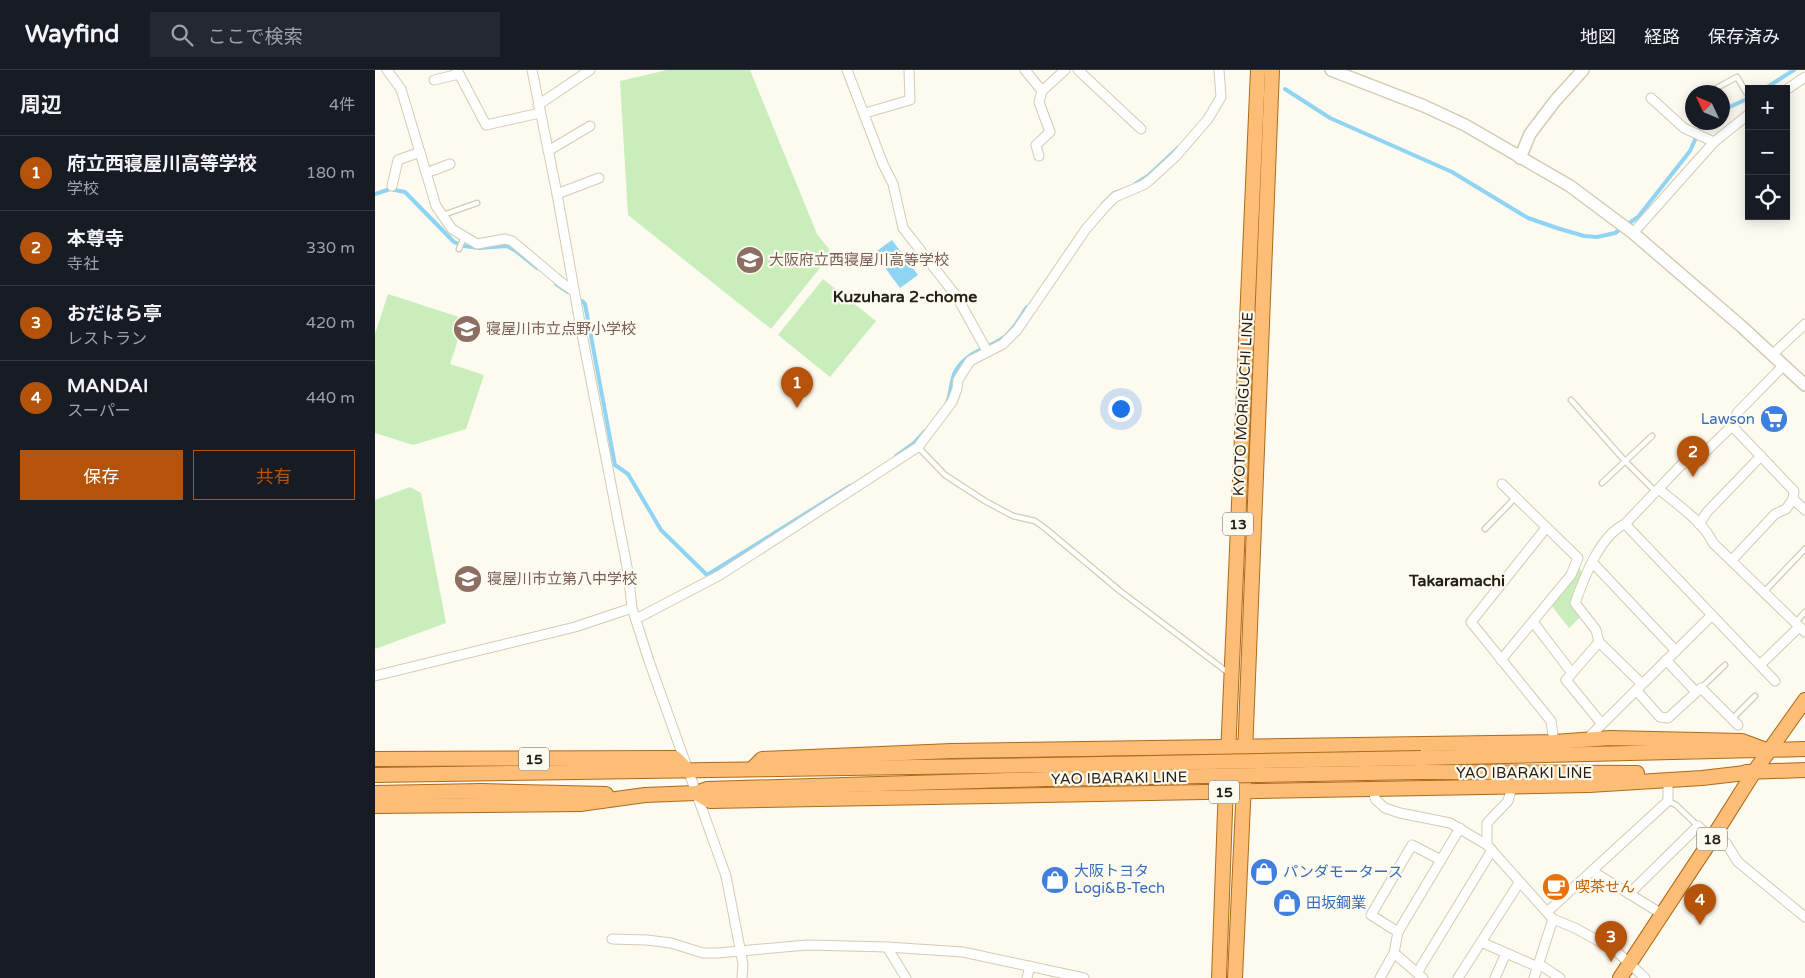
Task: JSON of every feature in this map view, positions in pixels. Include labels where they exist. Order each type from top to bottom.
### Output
[{"type":"main road","name":"KYOTO MORIGUCHI LINE","points":[[1235,978],[1272,70]]},
{"type":"main road","name":"KYOTO MORIGUCHI LINE","points":[[1219,978],[1254,72]]},
{"type":"main road","name":"18","points":[[1620,978],[1714,836],[1753,772],[1805,700]]},
{"type":"main road","name":"15","points":[[753,768],[762,759],[836,755],[952,751],[1554,742],[1610,738],[1742,741],[1769,751]]},
{"type":"main road","name":"YAO IBARAKI LINE","points":[[645,795],[696,793],[707,790],[1047,779],[1805,749]]},
{"type":"main road","name":"15","points":[[375,759],[675,758],[688,771]]},
{"type":"main road","name":"YAO IBARAKI LINE","points":[[688,771],[753,768],[1047,765],[1421,765],[1635,773],[1805,770]]},
{"type":"main road","name":"15","points":[[375,775],[688,771]]},
{"type":"main road","name":"15","points":[[696,793],[710,801],[1225,792],[1589,784],[1702,778],[1753,772]]},
{"type":"main road","name":"15","points":[[375,792],[579,792],[645,795]]},
{"type":"main road","name":"15","points":[[375,806],[580,804],[645,795]]},
{"type":"street","points":[[387,70],[401,89],[436,206],[452,229],[464,238],[477,244],[505,238],[512,241],[574,291]]},
{"type":"street","points":[[532,70],[626,562],[632,608],[726,876],[743,964],[742,978]]},
{"type":"street","points":[[434,80],[458,72],[486,125],[539,109],[575,75],[590,70]]},
{"type":"street","points":[[847,70],[883,164],[893,184],[903,228],[957,297],[985,348]]},
{"type":"street","points":[[865,113],[910,100],[909,70]]},
{"type":"street","points":[[1025,70],[1042,91]]},
{"type":"street","points":[[1039,156],[1036,145],[1050,132],[1039,102],[1042,91],[1065,70]]},
{"type":"street","points":[[1078,70],[1141,129]]},
{"type":"street","points":[[636,619],[720,576],[918,447],[952,402],[962,370],[970,360],[985,348],[1007,341],[1017,330],[1086,229],[1105,207],[1115,197],[1150,180],[1199,130],[1221,97],[1219,70]]},
{"type":"street","points":[[1331,70],[1424,106],[1465,125],[1570,186],[1627,228],[1773,354],[1805,385]]},
{"type":"street","points":[[1520,158],[1530,134],[1555,100],[1583,70]]},
{"type":"street","points":[[1790,87],[1805,77]]},
{"type":"street","points":[[1651,98],[1684,128],[1714,142]]},
{"type":"street","points":[[1627,228],[1714,142],[1745,117]]},
{"type":"street","points":[[547,151],[590,126]]},
{"type":"street","points":[[392,186],[398,160],[420,152]]},
{"type":"street","points":[[426,172],[450,164]]},
{"type":"street","points":[[557,194],[599,178]]},
{"type":"street","points":[[1773,354],[1805,324]]},
{"type":"street","points":[[1699,690],[1668,718],[1660,718],[1639,687],[1599,642],[1595,630],[1575,602],[1591,566],[1615,528],[1625,524],[1682,464],[1699,458],[1735,423],[1737,413],[1784,365]]},
{"type":"street","points":[[1731,560],[1775,514],[1786,509],[1793,499],[1794,491],[1732,426]]},
{"type":"street","points":[[1699,524],[1707,512],[1761,456]]},
{"type":"street","points":[[1502,484],[1578,558],[1591,566],[1676,651]]},
{"type":"street","points":[[1657,490],[1699,524],[1709,534],[1713,544],[1800,627],[1759,665]]},
{"type":"street","points":[[1793,499],[1805,510]]},
{"type":"street","points":[[1625,524],[1775,681]]},
{"type":"street","points":[[1546,528],[1471,622],[1551,722],[1554,742]]},
{"type":"street","points":[[1501,660],[1571,575],[1578,558]]},
{"type":"street","points":[[375,676],[575,627],[632,608]]},
{"type":"street","points":[[1586,740],[1712,616]]},
{"type":"street","points":[[1533,622],[1572,673]]},
{"type":"street","points":[[1599,642],[1566,680],[1602,724]]},
{"type":"street","points":[[1666,660],[1735,722]]},
{"type":"street","points":[[1534,978],[1539,966],[1550,916],[1592,871],[1669,801],[1667,780]]},
{"type":"street","points":[[1394,953],[1421,976],[1490,848],[1487,823],[1508,801],[1512,786]]},
{"type":"street","points":[[1372,788],[1376,800],[1385,808],[1399,813],[1450,823],[1490,848],[1550,916],[1615,950],[1645,978]]},
{"type":"street","points":[[1629,894],[1698,826],[1726,843],[1739,862],[1805,917]]},
{"type":"street","points":[[1380,978],[1394,953],[1398,932],[1460,828]]},
{"type":"street","points":[[1398,932],[1371,915],[1412,845],[1441,860]]},
{"type":"street","points":[[1592,871],[1662,914]]},
{"type":"street","points":[[1458,978],[1519,883]]},
{"type":"street","points":[[612,939],[647,940],[671,944],[703,953],[719,954],[740,950],[807,945],[887,947],[963,952],[1084,978]]},
{"type":"street","points":[[1481,942],[1539,966],[1560,978]]},
{"type":"street","points":[[887,947],[906,978]]},
{"type":"street","points":[[1495,978],[1505,953]]},
{"type":"street","points":[[1027,978],[1030,966]]},
{"type":"lane","points":[[1722,85],[1737,77],[1745,91]]},
{"type":"lane","points":[[442,215],[477,203]]},
{"type":"lane","points":[[459,249],[464,238]]},
{"type":"lane","points":[[1571,400],[1625,461],[1657,490]]},
{"type":"lane","points":[[1602,483],[1652,436]]},
{"type":"lane","points":[[918,447],[945,475],[985,501],[1013,516],[1035,521],[1046,529],[1120,592],[1232,676]]},
{"type":"lane","points":[[1485,529],[1515,498]]},
{"type":"lane","points":[[1764,592],[1805,549]]},
{"type":"lane","points":[[1800,627],[1805,612]]},
{"type":"lane","points":[[1699,690],[1725,665]]},
{"type":"lane","points":[[1735,722],[1755,696]]},
{"type":"lane","points":[[1669,801],[1698,826]]},
{"type":"green space","points":[[667,70],[750,70],[817,234],[832,253],[771,329],[628,215],[620,81]]},
{"type":"green space","points":[[823,279],[876,321],[830,377],[778,335]]},
{"type":"green space","points":[[388,294],[465,319],[450,364],[484,375],[466,429],[413,445],[375,433],[375,334]]},
{"type":"green space","points":[[410,487],[421,493],[446,623],[375,649],[375,500]]},
{"type":"green space","points":[[1578,566],[1582,572],[1572,596],[1573,607],[1581,616],[1569,628],[1551,605]]},
{"type":"water","points":[[892,240],[918,275],[900,288],[874,253]]},
{"type":"waterway","points":[[1770,85],[1794,70]]},
{"type":"waterway","points":[[1285,89],[1330,118],[1452,172],[1528,218],[1584,236],[1597,237],[1615,233],[1638,217],[1690,151],[1699,130]]},
{"type":"waterway","points":[[1730,107],[1745,100]]},
{"type":"waterway","points":[[1135,184],[1148,176],[1179,147]]},
{"type":"waterway","points":[[375,194],[390,189],[405,192],[454,242],[464,246],[479,248],[507,246],[537,268]]},
{"type":"waterway","points":[[1102,205],[1114,193],[1122,190]]},
{"type":"waterway","points":[[556,284],[568,292]]},
{"type":"waterway","points":[[582,301],[585,304],[615,465],[628,474],[661,530],[707,575],[850,486]]},
{"type":"waterway","points":[[948,400],[953,377],[961,363],[972,354],[1007,335],[1027,307]]},
{"type":"waterway","points":[[896,456],[914,443],[925,431]]},
{"type":"place","name":"大阪府立西寝屋川高等学校","points":[[750,260]]},
{"type":"place","name":"寝屋川市立点野小学校","points":[[467,329]]},
{"type":"place","name":"府立西寝屋川高等学校","points":[[797,408]]},
{"type":"place","name":"Lawson","points":[[1774,419]]},
{"type":"place","name":"本尊寺","points":[[1693,477]]},
{"type":"place","name":"寝屋川市立第八中学校","points":[[468,579]]},
{"type":"place","name":"パンダモータース","points":[[1264,872]]},
{"type":"place","name":"大阪トヨタ Logi&B-Tech","points":[[1055,880]]},
{"type":"place","name":"喫茶せん","points":[[1556,887]]},
{"type":"place","name":"田坂鋼業","points":[[1287,903]]},
{"type":"place","name":"MANDAI","points":[[1700,925]]},
{"type":"place","name":"おだはら亭","points":[[1611,962]]},
{"type":"district","name":"Kuzuhara 2-chome","points":[[905,297]]},
{"type":"district","name":"Takaramachi","points":[[1457,581]]}]
